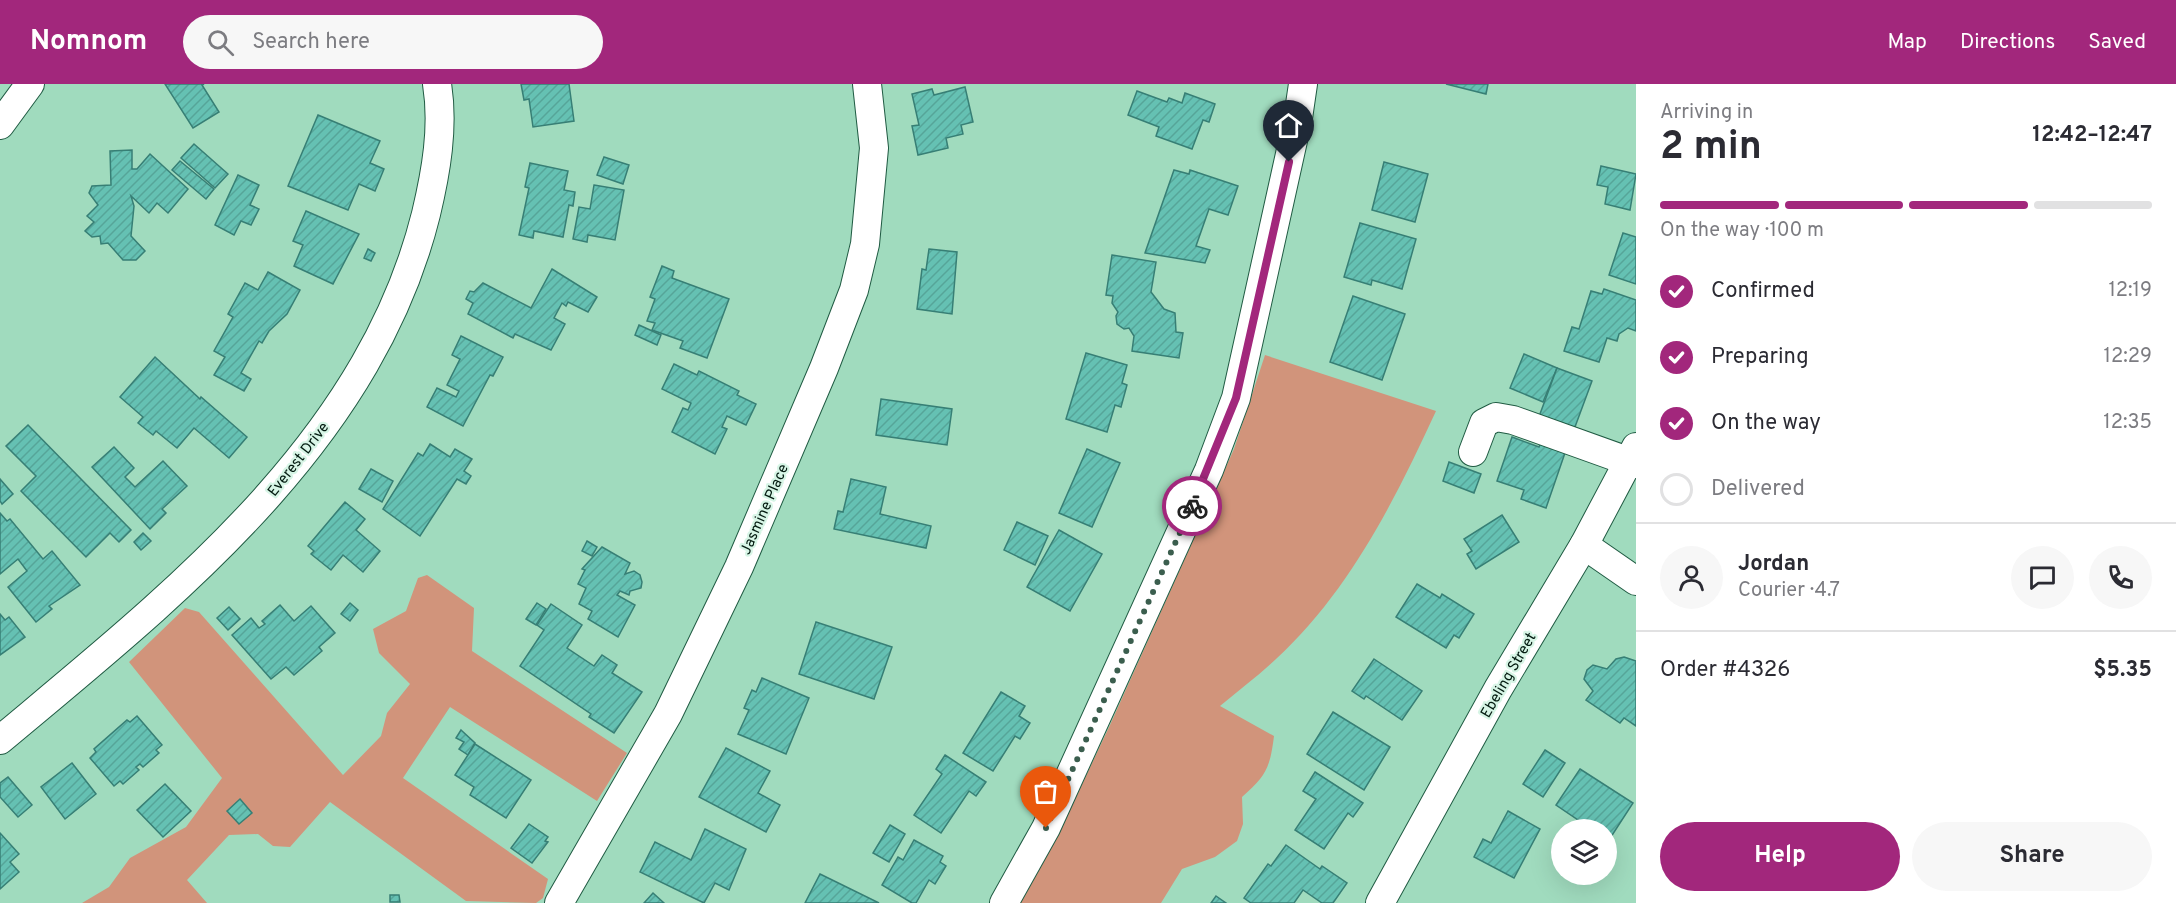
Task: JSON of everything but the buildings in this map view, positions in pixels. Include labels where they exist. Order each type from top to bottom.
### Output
[{"type":"street","points":[[0,125],[30,84]]},
{"type":"street","name":"Everest Drive","points":[[0,740],[93,662],[224,544],[309,447],[344,397],[377,340],[418,246],[437,154],[440,121],[437,84]]},
{"type":"street","name":"Jasmine Place","points":[[559,903],[673,703],[772,494],[854,290],[865,244],[874,148],[867,84]]},
{"type":"street","points":[[1004,903],[1050,819],[1209,470],[1236,398],[1298,118],[1303,84]]},
{"type":"street","points":[[1473,452],[1484,423],[1496,417],[1513,420],[1633,458]]},
{"type":"street","name":"Ebeling Street","points":[[1380,903],[1498,689],[1633,458]]},
{"type":"street","points":[[1584,545],[1636,581]]},
{"type":"shaded area","points":[[1265,355],[1436,411],[1387,511],[1348,575],[1302,633],[1276,659],[1220,706],[1274,736],[1266,771],[1242,797],[1243,824],[1237,841],[1215,857],[1182,869],[1161,903],[1017,903],[1058,835],[1110,725],[1234,449]]},
{"type":"shaded area","points":[[427,575],[474,608],[472,651],[627,753],[597,801],[450,707],[403,778],[548,879],[543,898],[536,903],[466,901],[330,802],[290,847],[273,846],[258,834],[229,835],[187,880],[207,903],[82,903],[109,887],[130,858],[186,827],[222,778],[129,662],[185,608],[199,612],[343,775],[381,736],[387,713],[410,684],[379,653],[373,629],[406,611],[418,578]]},
{"type":"way so far","points":[[1046,828],[1192,506]]},
{"type":"route","points":[[1192,506],[1209,470],[1236,398],[1289,162]]}]
